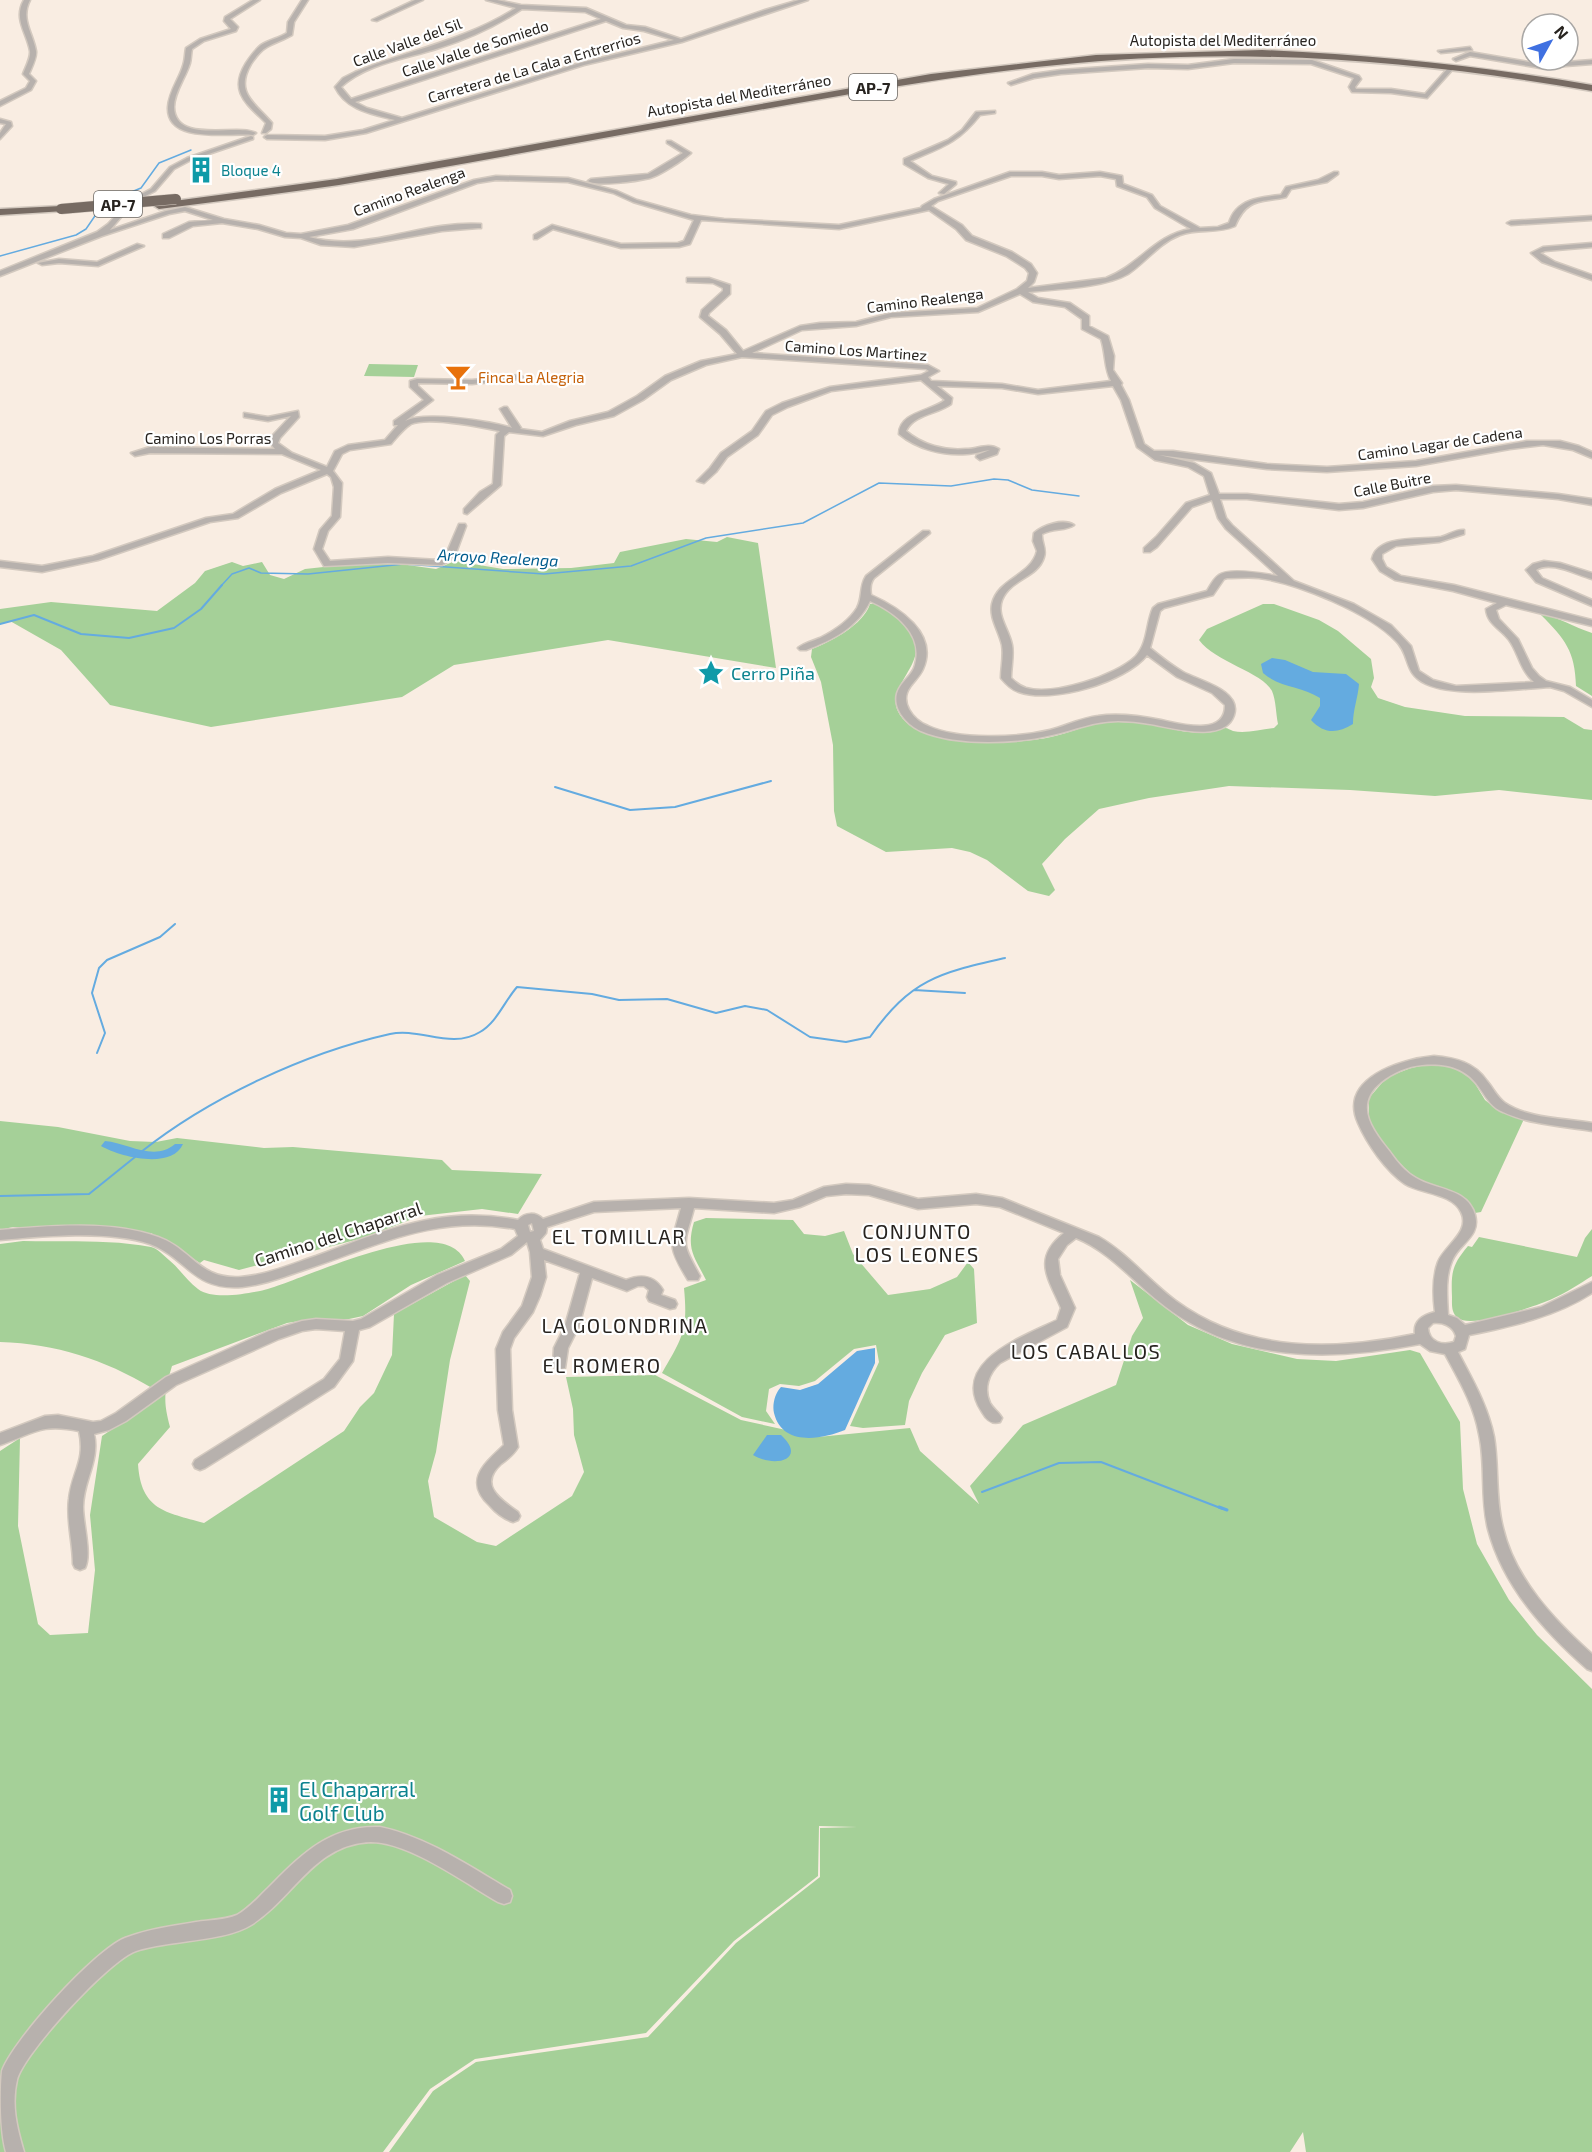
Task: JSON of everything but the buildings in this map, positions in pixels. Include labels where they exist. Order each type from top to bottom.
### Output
[{"type":"highway","name":"Autopista del Mediterráneo","points":[[0,218],[176,199],[330,178],[909,76],[1031,58],[1101,52],[1209,48],[1323,50],[1453,61],[1592,83]]},
{"type":"highway","name":"Autopista del Mediterráneo","points":[[0,212],[159,206],[337,182],[910,81],[1011,66],[1114,55],[1233,52],[1328,55],[1462,67],[1592,88]]},
{"type":"street","points":[[0,104],[29,89],[33,81],[26,74],[34,53],[23,20],[22,10],[27,0]]},
{"type":"street","points":[[252,135],[239,131],[205,133],[187,131],[180,126],[171,108],[179,79],[187,64],[189,48],[201,40],[234,30],[235,27],[226,18],[256,0]]},
{"type":"street","points":[[266,134],[269,123],[245,98],[240,80],[248,64],[260,50],[290,34],[291,22],[305,0]]},
{"type":"street","points":[[375,20],[420,0]]},
{"type":"street","points":[[489,0],[521,7],[586,10],[625,27],[645,29],[680,41]]},
{"type":"street","name":"Carretera de La Cala a Entrerrios","points":[[252,135],[266,134],[305,139],[364,132],[582,64],[680,41],[767,10],[805,0]]},
{"type":"street","name":"Calle Valle del Sil","points":[[351,101],[342,95],[338,87],[348,78],[460,39],[521,7]]},
{"type":"street","name":"Calle Valle de Somiedo","points":[[351,101],[607,19]]},
{"type":"street","points":[[1441,51],[1453,49],[1486,51],[1520,59]]},
{"type":"street","points":[[1456,59],[1470,54],[1520,62]]},
{"type":"street","points":[[1011,83],[1033,76],[1072,71],[1148,66],[1188,67],[1234,61],[1303,62],[1324,64],[1357,76],[1358,79],[1352,87],[1354,91],[1391,91],[1427,96],[1451,68]]},
{"type":"street","points":[[351,101],[401,120]]},
{"type":"street","points":[[993,112],[978,113],[969,127],[951,141],[906,160],[907,164],[930,177],[954,183],[927,205],[959,227],[969,238],[1009,254],[1028,266],[1033,273],[1030,282],[1020,291],[1036,300],[1067,305],[1086,318],[1085,327],[1105,338],[1110,356],[1109,370],[1118,383],[1134,422],[1140,445],[1147,451],[1168,460],[1203,471],[1210,478],[1222,518],[1229,527],[1291,583]]},
{"type":"street","points":[[0,120],[9,123],[9,126],[0,136]]},
{"type":"street","points":[[0,274],[100,234],[111,226],[132,201],[153,190],[172,168],[189,159],[252,135]]},
{"type":"street","points":[[563,180],[607,181],[650,176],[688,153],[669,142]]},
{"type":"street","name":"Camino Realenga","points":[[0,564],[42,569],[95,558],[209,520],[235,516],[278,491],[327,471],[332,467],[338,453],[348,448],[388,442],[411,421],[422,418],[490,425],[543,434],[583,420],[611,414],[640,398],[668,378],[704,363],[742,355],[810,326],[856,324],[891,315],[978,310],[1020,291],[1107,280],[1121,276],[1167,238],[1197,229],[1218,231],[1232,224],[1235,214],[1246,208],[1248,202],[1284,196],[1288,188],[1318,183],[1336,173]]},
{"type":"street","name":"Camino Realenga","points":[[100,234],[180,209],[285,235],[302,236],[350,227],[481,180],[563,180],[615,192],[635,201],[698,219],[839,227],[905,214],[1010,174],[1042,174],[1059,177],[1090,174],[1114,176],[1121,179],[1118,183],[1123,188],[1150,196],[1157,207],[1197,229]]},
{"type":"street","points":[[1511,223],[1592,218]]},
{"type":"street","points":[[537,237],[552,227],[621,246],[679,245],[687,242],[698,219]]},
{"type":"street","points":[[165,236],[192,224],[223,221]]},
{"type":"street","points":[[302,236],[317,242],[381,243],[420,232],[478,226]]},
{"type":"street","points":[[1592,245],[1543,249],[1535,253],[1540,258],[1592,278]]},
{"type":"street","points":[[30,266],[58,261],[98,264],[140,246]]},
{"type":"street","points":[[1576,270],[1592,268]]},
{"type":"street","points":[[690,280],[710,280],[727,287],[727,292],[705,312],[704,317],[723,332],[742,355]]},
{"type":"street","name":"Camino Los Martinez","points":[[742,355],[893,363],[934,368],[935,371],[926,380]]},
{"type":"street","points":[[396,433],[394,426],[399,420],[429,400],[414,387],[413,383],[417,381],[472,382],[519,377]]},
{"type":"street","points":[[701,481],[724,455],[755,433],[769,412],[830,389],[926,380],[949,400],[947,404],[911,421],[903,427],[902,432],[917,442],[951,451],[966,452],[987,447],[995,448],[994,452],[980,456]]},
{"type":"street","name":"Camino Los Martinez","points":[[926,380],[1002,386],[1038,392],[1118,383]]},
{"type":"street","points":[[467,512],[483,494],[497,485],[501,457],[500,435],[517,428],[504,410]]},
{"type":"street","name":"Camino Los Porras","points":[[247,415],[263,419],[290,413],[297,414],[276,437],[274,443],[282,452]]},
{"type":"street","name":"Camino Lagar de Cadena","points":[[1147,451],[1282,468],[1348,470],[1457,457],[1511,446],[1541,443],[1575,446],[1592,455]]},
{"type":"street","name":"Camino Los Porras","points":[[135,453],[150,450],[282,452],[327,471]]},
{"type":"street","points":[[327,471],[334,476],[338,484],[336,517],[324,530],[318,549],[327,564],[388,560],[439,562],[447,560],[452,556],[462,526]]},
{"type":"street","name":"Calle Buitre","points":[[1147,550],[1161,540],[1189,504],[1215,498],[1249,496],[1304,505],[1342,507],[1377,503],[1434,489],[1466,488],[1553,495],[1592,502]]},
{"type":"street","points":[[1070,525],[1049,527],[1038,533],[1037,542],[1041,551],[1037,565],[1006,585],[998,598],[996,615],[1008,650],[1006,678],[1018,688],[1032,692],[1065,688],[1116,674],[1135,662],[1146,649],[1156,610],[1161,606],[1210,593],[1221,577],[1226,575],[1258,575],[1291,583],[1351,606],[1388,627],[1406,646],[1415,672],[1430,682],[1456,689],[1542,683],[1568,689],[1592,704]]},
{"type":"street","points":[[1461,532],[1437,542],[1402,542],[1386,546],[1378,553],[1377,559],[1383,569],[1398,578],[1454,588],[1592,623]]},
{"type":"street","points":[[803,648],[828,638],[848,625],[862,609],[867,597],[866,584],[871,576],[926,533]]},
{"type":"street","points":[[1592,576],[1545,564],[1531,570],[1531,574],[1539,580],[1592,603]]},
{"type":"street","points":[[867,597],[902,616],[918,636],[922,649],[920,664],[902,692],[902,705],[909,717],[916,723],[943,734],[968,737],[1038,735],[1084,722],[1114,718],[1143,720],[1182,729],[1201,730],[1215,726],[1226,719],[1229,704],[1219,692],[1177,673],[1146,649]]},
{"type":"street","points":[[1505,602],[1493,607],[1490,614],[1514,641],[1528,673],[1542,683]]},
{"type":"street","points":[[1442,1317],[1442,1270],[1448,1254],[1468,1233],[1469,1218],[1456,1199],[1443,1191],[1411,1182],[1402,1174],[1367,1129],[1361,1116],[1360,1105],[1370,1084],[1387,1073],[1410,1064],[1442,1059],[1454,1062],[1475,1074],[1495,1101],[1510,1111],[1592,1127]]},
{"type":"street","points":[[0,1438],[45,1422],[93,1428],[113,1422],[171,1381],[281,1332],[316,1324],[353,1326],[365,1323],[442,1279],[506,1252],[527,1232],[541,1231],[542,1224],[594,1207],[689,1203],[774,1208],[795,1204],[836,1190],[869,1190],[918,1204],[962,1199],[988,1200],[1074,1232],[1106,1247],[1152,1289],[1205,1326],[1259,1346],[1313,1353],[1360,1349],[1423,1338]]},
{"type":"street","points":[[689,1203],[676,1245],[678,1254],[693,1276]]},
{"type":"street","name":"Camino del Chaparral","points":[[0,1235],[51,1232],[145,1238],[163,1245],[204,1277],[235,1282],[280,1273],[441,1220],[477,1218],[527,1232]]},
{"type":"street","points":[[513,1516],[490,1497],[485,1490],[484,1480],[487,1472],[511,1447],[505,1410],[503,1349],[507,1336],[528,1308],[539,1277],[537,1252],[527,1232]]},
{"type":"street","points":[[995,1418],[981,1396],[982,1374],[987,1365],[995,1359],[1062,1323],[1068,1308],[1049,1265],[1050,1257],[1053,1248],[1074,1232]]},
{"type":"street","points":[[537,1252],[627,1286],[635,1281],[648,1282],[656,1290],[654,1297],[670,1304]]},
{"type":"street","points":[[560,1364],[561,1348],[572,1326],[587,1271]]},
{"type":"street","points":[[1462,1331],[1544,1312],[1575,1299],[1592,1287]]},
{"type":"street","points":[[1442,1317],[1454,1322],[1462,1331],[1463,1341],[1450,1350],[1431,1346],[1423,1338],[1420,1327],[1428,1319],[1442,1317]]},
{"type":"street","points":[[200,1464],[329,1383],[346,1361],[353,1326]]},
{"type":"street","points":[[1450,1350],[1484,1424],[1489,1449],[1491,1506],[1496,1531],[1510,1568],[1544,1618],[1568,1644],[1592,1664]]},
{"type":"street","points":[[80,1564],[76,1497],[90,1455],[90,1443],[85,1427]]},
{"type":"street","points":[[15,2152],[4,2114],[3,2099],[11,2070],[89,1975],[125,1947],[140,1942],[231,1925],[244,1920],[314,1855],[340,1842],[359,1836],[378,1835],[407,1843],[504,1896]]},
{"type":"green space","points":[[369,364],[418,365],[414,377],[364,376]]},
{"type":"green space","points":[[727,537],[758,543],[776,668],[608,640],[454,665],[402,697],[211,727],[110,705],[61,650],[10,621],[0,624],[0,609],[51,602],[157,611],[195,583],[205,571],[232,562],[243,566],[262,562],[270,575],[284,579],[305,569],[379,561],[436,569],[455,561],[503,569],[571,568],[614,563],[620,552],[686,539],[717,542]]},
{"type":"green space","points":[[877,603],[902,620],[914,636],[916,650],[912,664],[899,689],[896,702],[900,715],[911,726],[928,734],[948,739],[993,743],[1035,740],[1108,722],[1144,723],[1198,733],[1212,732],[1222,728],[1243,732],[1274,728],[1278,724],[1275,703],[1272,691],[1267,684],[1216,655],[1199,640],[1207,629],[1263,604],[1274,604],[1319,620],[1338,631],[1371,659],[1374,678],[1371,687],[1378,698],[1405,707],[1465,716],[1564,717],[1584,729],[1592,730],[1592,800],[1499,790],[1435,796],[1350,790],[1229,786],[1149,798],[1099,809],[1065,839],[1042,864],[1055,890],[1049,896],[1028,891],[987,860],[970,852],[952,848],[886,852],[837,826],[834,811],[833,745],[821,682],[811,657],[812,649],[846,631],[861,619],[870,604]]},
{"type":"green space","points":[[1541,615],[1592,633],[1592,696],[1576,686],[1571,654],[1556,631]]},
{"type":"green space","points":[[1440,1062],[1454,1066],[1471,1077],[1485,1100],[1496,1109],[1524,1119],[1481,1212],[1475,1213],[1464,1199],[1451,1191],[1415,1177],[1392,1154],[1377,1135],[1370,1121],[1369,1098],[1387,1077],[1411,1068]]},
{"type":"green space","points":[[0,1121],[58,1127],[130,1141],[156,1142],[177,1138],[264,1148],[293,1147],[442,1160],[452,1170],[542,1174],[518,1214],[482,1209],[420,1216],[363,1238],[239,1270],[204,1260],[200,1263],[151,1233],[13,1227],[0,1230]]},
{"type":"green space","points":[[706,1218],[793,1220],[804,1234],[825,1236],[844,1231],[853,1254],[888,1295],[930,1289],[957,1277],[968,1262],[974,1269],[977,1323],[945,1335],[922,1373],[909,1401],[905,1425],[863,1428],[850,1426],[879,1362],[876,1345],[854,1349],[815,1381],[799,1386],[780,1384],[769,1389],[766,1411],[775,1424],[742,1417],[662,1373],[682,1333],[685,1314],[684,1288],[706,1280],[692,1252],[691,1239],[694,1222]]},
{"type":"green space","points":[[1592,1229],[1592,1276],[1557,1297],[1519,1311],[1476,1321],[1465,1321],[1454,1314],[1452,1275],[1463,1253],[1468,1246],[1472,1247],[1479,1237],[1577,1257],[1585,1238]]},
{"type":"green space","name":"El Chaparral Golf Club","points":[[23,1241],[103,1242],[151,1247],[173,1263],[198,1289],[220,1295],[260,1291],[368,1253],[400,1245],[429,1242],[451,1247],[465,1261],[411,1285],[363,1316],[287,1323],[172,1366],[165,1396],[170,1427],[138,1464],[140,1479],[144,1491],[158,1507],[178,1516],[204,1523],[344,1431],[360,1407],[374,1393],[392,1355],[394,1314],[465,1275],[470,1281],[450,1360],[436,1452],[428,1481],[434,1517],[477,1542],[496,1546],[572,1496],[584,1472],[574,1435],[573,1409],[566,1377],[655,1375],[741,1420],[818,1437],[910,1428],[920,1451],[979,1504],[970,1486],[1023,1425],[1116,1385],[1132,1336],[1143,1318],[1130,1280],[1188,1325],[1232,1344],[1297,1359],[1336,1361],[1410,1350],[1420,1353],[1460,1422],[1463,1489],[1477,1544],[1509,1600],[1537,1635],[1592,1689],[1592,2152],[1306,2152],[1303,2132],[1290,2152],[389,2152],[433,2091],[476,2062],[648,2037],[736,1943],[820,1877],[820,1828],[857,1827],[819,1826],[818,1876],[734,1941],[646,2033],[475,2059],[430,2089],[383,2152],[0,2152],[0,1451],[20,1438],[18,1526],[38,1624],[50,1635],[88,1633],[95,1570],[90,1515],[102,1436],[117,1426],[152,1388],[116,1369],[79,1355],[41,1346],[0,1342],[0,1244]]},
{"type":"water","points":[[1272,658],[1285,660],[1313,672],[1346,674],[1359,684],[1353,724],[1336,731],[1326,730],[1316,725],[1311,720],[1320,706],[1320,698],[1277,682],[1263,673],[1261,664]]},
{"type":"water","points":[[105,1141],[150,1151],[183,1144],[177,1152],[168,1157],[145,1159],[120,1154],[101,1146]]},
{"type":"water","points":[[875,1348],[875,1363],[845,1430],[814,1438],[803,1438],[793,1436],[778,1424],[773,1406],[781,1387],[800,1390],[818,1384],[857,1351]]},
{"type":"water","points":[[767,1435],[781,1435],[791,1450],[790,1456],[778,1461],[770,1461],[753,1455]]},
{"type":"waterway","points":[[107,202],[141,188],[159,163],[191,150]]},
{"type":"waterway","points":[[0,256],[76,235],[86,229],[99,210]]},
{"type":"waterway","name":"Arroyo Realenga","points":[[221,586],[232,574],[249,568],[261,573],[308,574],[404,564],[544,574],[631,566],[706,538],[803,523],[879,483],[951,486],[994,479],[1008,480],[1032,490],[1079,496]]},
{"type":"waterway","name":"Arroyo Realenga","points":[[0,624],[34,615],[81,634],[129,638],[174,628],[201,609],[222,585]]},
{"type":"waterway","points":[[555,787],[630,810],[675,807],[771,781]]},
{"type":"waterway","points":[[97,1053],[105,1033],[92,993],[99,968],[107,960],[160,937],[175,924]]},
{"type":"waterway","points":[[141,1152],[197,1113],[227,1096],[292,1065],[325,1053],[390,1034],[412,1033],[446,1039],[469,1037],[491,1023],[517,987],[592,994],[619,1000],[667,999],[716,1013],[745,1006],[767,1010],[810,1037],[846,1042],[870,1037],[899,1002],[928,981],[944,974],[1005,958]]},
{"type":"waterway","points":[[914,990],[965,993]]},
{"type":"waterway","points":[[0,1196],[89,1194],[135,1157]]},
{"type":"waterway","points":[[982,1492],[1059,1463],[1101,1462],[1223,1509]]},
{"type":"waterway","points":[[1219,1507],[1227,1510]]},
{"type":"place","name":"Bloque 4","points":[[201,170]]},
{"type":"place","name":"Finca La Alegria","points":[[458,377]]},
{"type":"place","name":"Cerro Piña","points":[[711,673]]},
{"type":"place","name":"El Chaparral Golf Club","points":[[279,1800]]},
{"type":"district","name":"EL TOMILLAR","points":[[619,1236]]},
{"type":"district","name":"CONJUNTO LOS LEONES","points":[[917,1242]]},
{"type":"district","name":"LA GOLONDRINA","points":[[625,1325]]},
{"type":"district","name":"LOS CABALLOS","points":[[1086,1351]]},
{"type":"district","name":"EL ROMERO","points":[[602,1365]]}]
